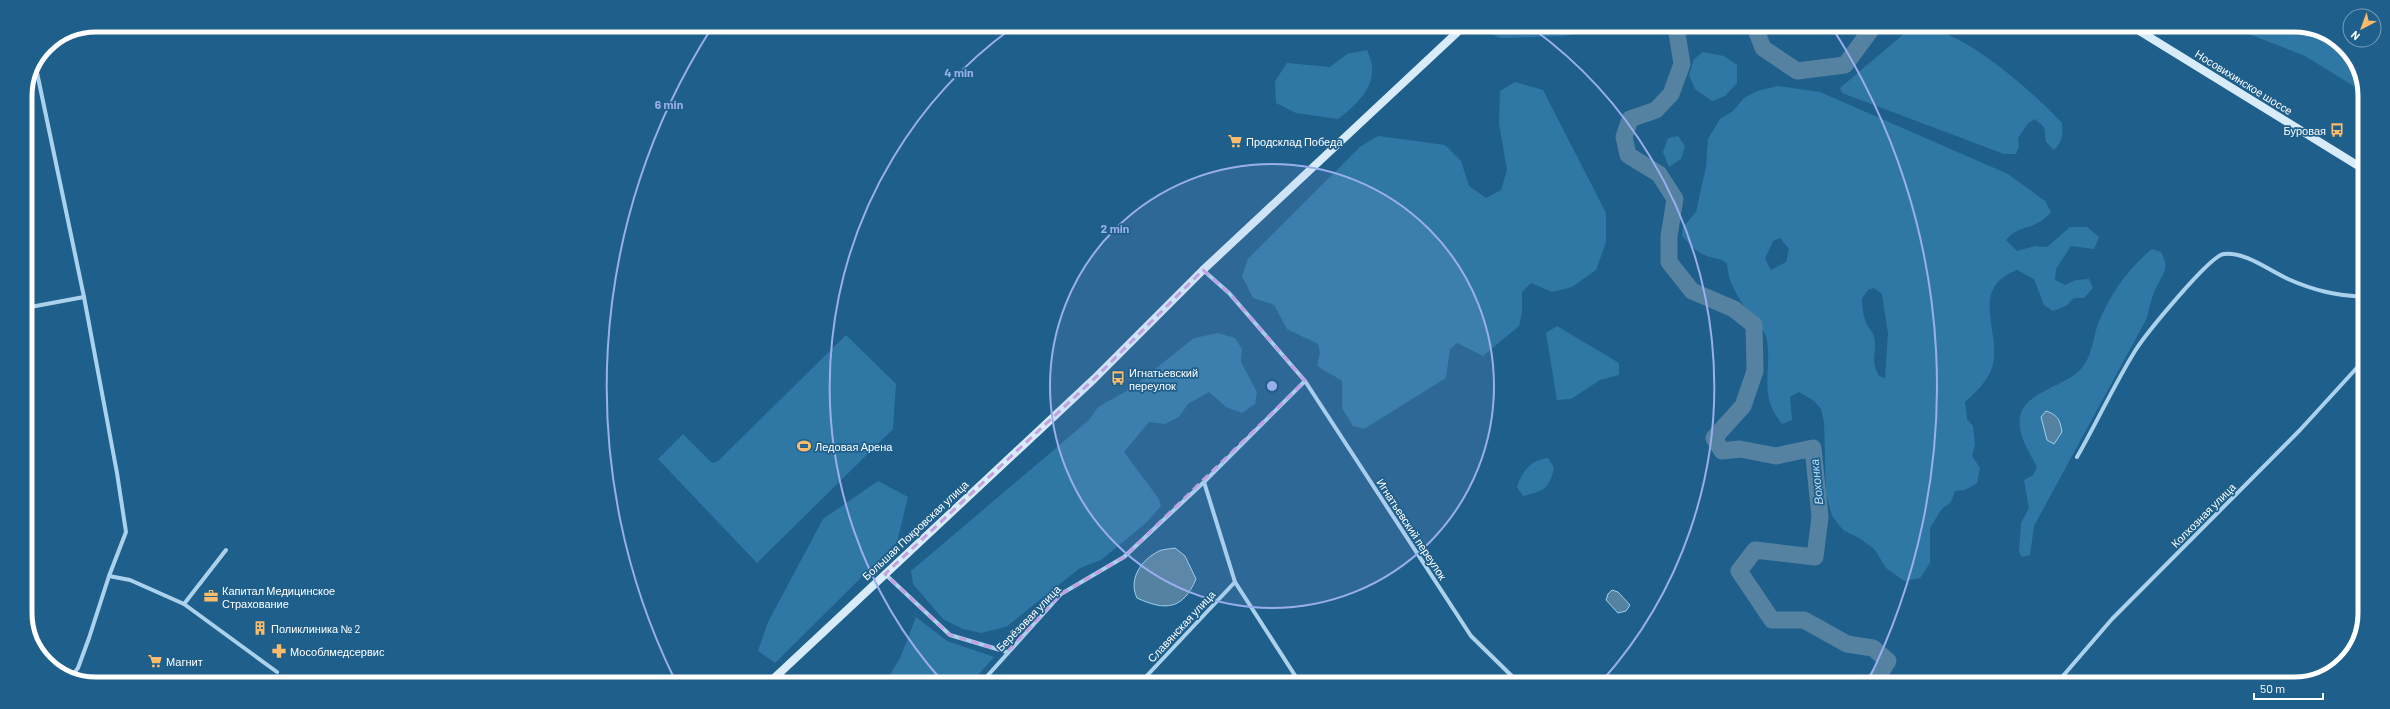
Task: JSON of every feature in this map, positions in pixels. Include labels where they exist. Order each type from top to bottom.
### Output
[{"type":"main road","name":"Большая Покровская улица","points":[[775,677],[1076,394],[1203,270],[1458,32]]},
{"type":"main road","name":"Носовихинское шоссе","points":[[2141,32],[2358,166]]},
{"type":"street","points":[[37,72],[84,297],[117,473],[126,532],[109,576],[78,668],[74,673]]},
{"type":"street","points":[[2077,457],[2135,350],[2188,286],[2214,258],[2223,254],[2240,256],[2288,279],[2330,294],[2358,296]]},
{"type":"street","name":"Игнатьевский переулок","points":[[1203,270],[1228,293],[1304,380],[1471,636],[1513,677]]},
{"type":"street","points":[[32,307],[84,297]]},
{"type":"street","name":"Колхозная улица","points":[[2062,677],[2112,619],[2300,430],[2358,367]]},
{"type":"street","name":"Берёзовая улица","points":[[986,677],[1061,594],[1124,557],[1204,482],[1304,380]]},
{"type":"street","points":[[1204,482],[1235,582],[1296,677]]},
{"type":"street","points":[[184,604],[226,550]]},
{"type":"street","points":[[885,574],[950,635],[1007,652]]},
{"type":"street","points":[[109,576],[130,580],[184,604],[277,672]]},
{"type":"street","name":"Славянская улица","points":[[1146,677],[1235,582]]},
{"type":"highlighted area","points":[[1203,270],[1229,293],[1305,381],[1124,557],[1061,594],[1007,652],[950,635],[885,574],[1094,379]]},
{"type":"shaded area","points":[[1486,32],[1581,32],[1565,36],[1501,38]]},
{"type":"shaded area","points":[[1906,32],[1940,32],[1974,49],[1995,63],[2033,94],[2062,123],[2062,137],[2054,150],[2046,142],[2044,127],[2035,119],[2028,123],[2018,138],[2019,147],[2016,154],[2004,154],[1842,93],[1840,88]]},
{"type":"shaded area","points":[[2244,32],[2294,32],[2310,34],[2318,37],[2336,48],[2342,54],[2353,72],[2358,88],[2305,56]]},
{"type":"shaded area","points":[[1367,50],[1372,66],[1370,83],[1356,104],[1338,119],[1296,113],[1276,103],[1275,81],[1287,63],[1330,67],[1347,54]]},
{"type":"shaded area","points":[[1703,52],[1724,56],[1737,65],[1737,83],[1725,96],[1712,101],[1695,89],[1689,75],[1694,59]]},
{"type":"shaded area","points":[[1515,82],[1543,90],[1606,213],[1606,242],[1596,270],[1572,287],[1552,292],[1531,283],[1522,292],[1522,313],[1519,326],[1483,356],[1457,343],[1450,349],[1446,378],[1364,429],[1353,426],[1342,408],[1342,381],[1317,365],[1320,353],[1318,344],[1287,329],[1274,305],[1253,298],[1242,276],[1248,259],[1361,146],[1378,136],[1445,145],[1461,161],[1469,186],[1486,198],[1501,190],[1507,170],[1499,124],[1500,91]]},
{"type":"shaded area","points":[[1778,86],[1820,92],[2008,174],[2045,201],[2051,212],[2039,222],[2017,231],[2006,240],[2017,251],[2035,246],[2047,247],[2070,227],[2087,227],[2099,237],[2094,249],[2071,246],[2056,269],[2055,280],[2065,285],[2076,280],[2089,279],[2093,288],[2084,298],[2074,298],[2066,306],[2053,311],[2044,305],[2034,279],[2017,270],[2002,278],[1994,288],[1990,300],[1990,313],[1994,341],[1992,368],[1984,383],[1965,402],[1967,419],[1973,426],[1975,445],[1972,456],[1980,468],[1977,483],[1965,490],[1955,491],[1951,502],[1941,510],[1930,528],[1930,563],[1920,578],[1904,581],[1886,568],[1875,550],[1861,539],[1843,530],[1832,516],[1826,494],[1824,422],[1821,409],[1814,401],[1799,392],[1790,397],[1792,420],[1782,424],[1774,413],[1770,402],[1767,381],[1768,348],[1765,334],[1733,287],[1727,264],[1700,253],[1682,236],[1683,227],[1696,212],[1706,167],[1708,139],[1720,119],[1733,111],[1744,98],[1757,91]],"holes":[[[1780,238],[1789,249],[1786,262],[1771,270],[1765,259],[1773,241]],[[1874,288],[1882,294],[1888,334],[1885,378],[1879,376],[1876,370],[1874,360],[1874,337],[1866,323],[1862,307],[1862,298],[1868,290]]]},
{"type":"shaded area","points":[[1678,136],[1685,146],[1681,159],[1669,167],[1663,152],[1668,138]]},
{"type":"shaded area","points":[[2152,249],[2161,252],[2164,258],[2165,268],[2163,276],[2150,304],[2147,318],[2034,526],[2030,555],[2022,557],[2019,552],[2021,523],[2029,508],[2024,480],[2033,475],[2037,467],[2021,434],[2021,413],[2025,405],[2032,399],[2074,375],[2085,364],[2090,353],[2098,324],[2108,302],[2120,283],[2135,265]]},
{"type":"shaded area","points":[[1557,326],[1619,363],[1619,375],[1600,380],[1571,399],[1557,400],[1546,333]]},
{"type":"shaded area","points":[[1218,333],[1235,338],[1242,349],[1241,362],[1257,392],[1255,404],[1242,413],[1226,407],[1209,392],[1188,404],[1179,417],[1165,424],[1149,422],[1124,452],[1159,499],[1161,506],[1146,523],[1101,560],[1080,568],[1006,627],[981,633],[963,629],[943,619],[913,584],[911,571],[1089,420],[1098,407],[1130,389],[1194,338]]},
{"type":"shaded area","name":"Ледовая Арена","points":[[846,335],[896,384],[893,429],[757,563],[658,459],[683,434],[712,463],[718,461]]},
{"type":"shaded area","points":[[2046,411],[2056,416],[2062,432],[2054,444],[2047,440],[2041,417]]},
{"type":"shaded area","points":[[1548,458],[1554,468],[1550,481],[1540,491],[1523,496],[1517,487],[1525,471],[1537,461]]},
{"type":"shaded area","points":[[878,481],[908,497],[897,542],[775,663],[758,651],[768,622],[823,519]]},
{"type":"shaded area","points":[[1175,548],[1185,556],[1196,579],[1185,597],[1179,602],[1165,606],[1156,605],[1137,598],[1134,584],[1135,577],[1142,565],[1147,559],[1159,551]]},
{"type":"shaded area","points":[[1612,590],[1618,592],[1630,605],[1626,611],[1618,613],[1606,600],[1608,594]]},
{"type":"shaded area","points":[[916,617],[947,641],[994,657],[976,677],[889,677],[901,656]]},
{"type":"waterway","name":"Вохонка","points":[[1677,32],[1682,64],[1671,94],[1656,110],[1630,119],[1624,137],[1628,155],[1659,174],[1675,199],[1669,236],[1669,262],[1692,291],[1734,309],[1754,325],[1755,371],[1743,406],[1714,438],[1722,451],[1740,449],[1776,456],[1813,448],[1820,517],[1815,557],[1755,550],[1739,571],[1772,620],[1804,620],[1847,644],[1873,648],[1888,661],[1878,677]]},
{"type":"waterway","name":"Вохонка","points":[[1757,32],[1763,48],[1797,71],[1845,65],[1869,32]]},
{"type":"place","name":"Буровая","points":[[2337,130]]},
{"type":"place","name":"Продсклад Победа","points":[[1235,141]]},
{"type":"place","name":"Игнатьевский переулок","points":[[1118,378]]},
{"type":"place","name":"Ледовая Арена","points":[[804,446]]},
{"type":"place","name":"Капитал Медицинское Страхование","points":[[211,596]]},
{"type":"place","name":"Поликлиника № 2","points":[[260,628]]},
{"type":"place","name":"Мособлмедсервис","points":[[279,651]]},
{"type":"place","name":"Магнит","points":[[155,661]]}]
